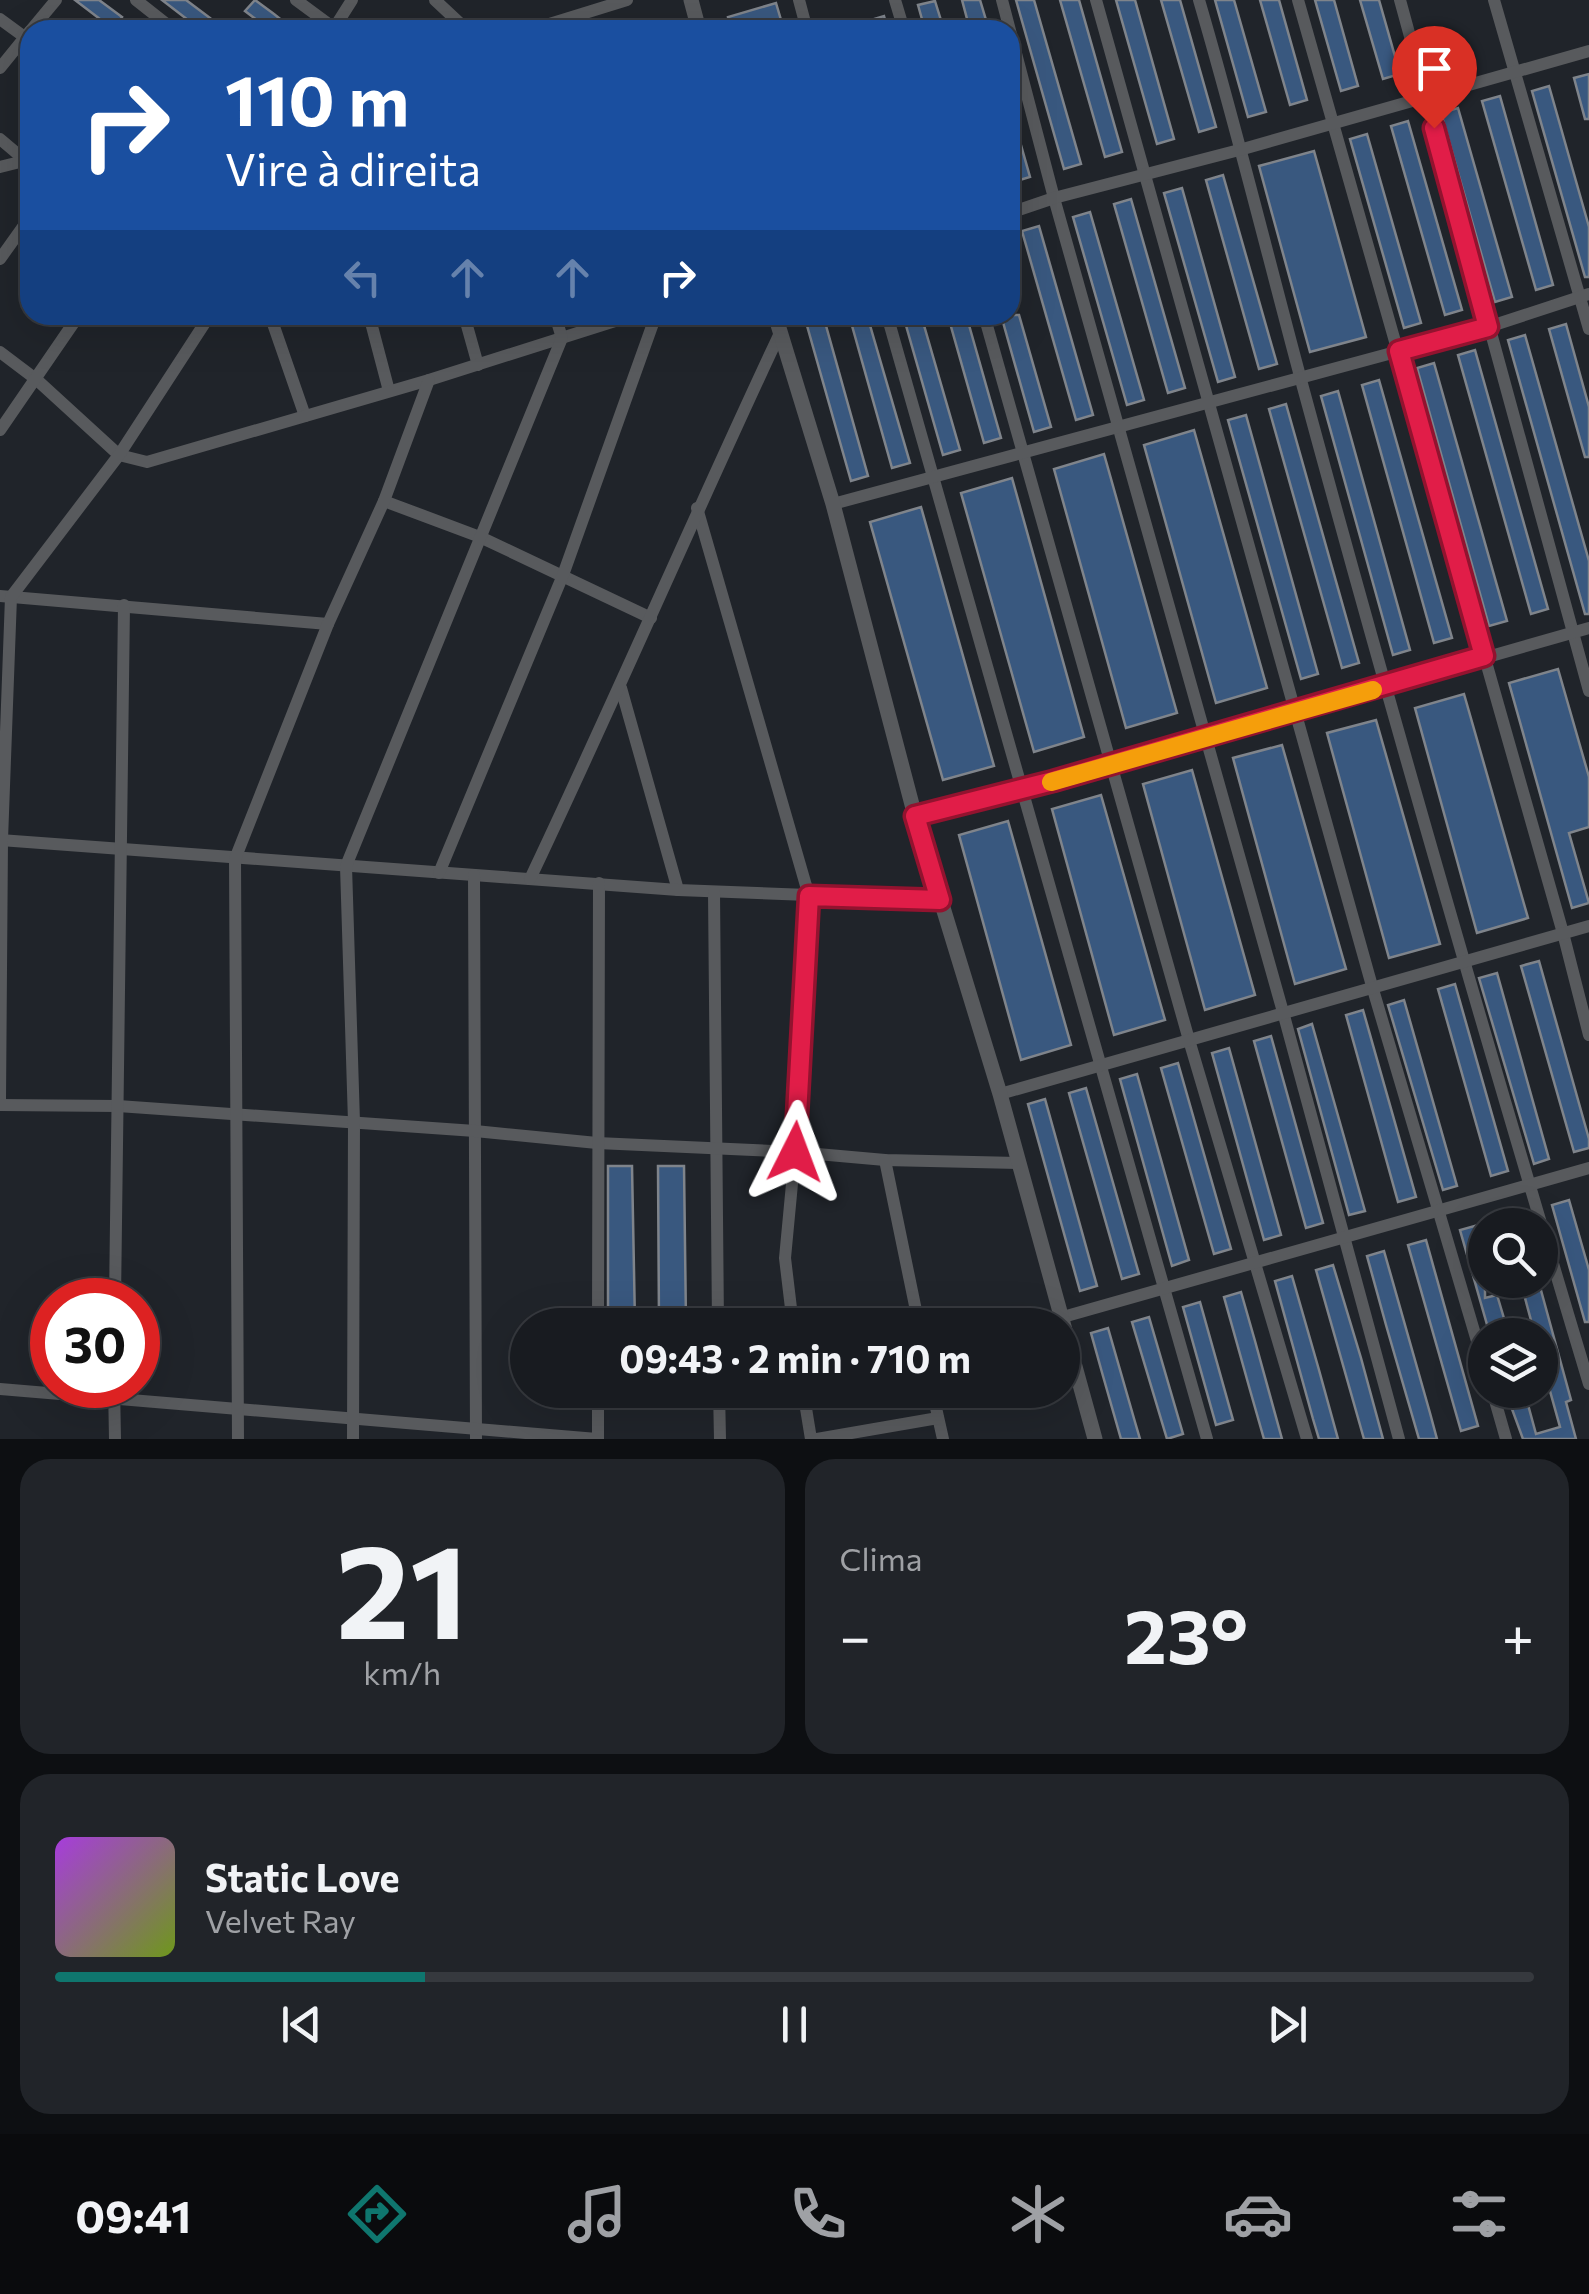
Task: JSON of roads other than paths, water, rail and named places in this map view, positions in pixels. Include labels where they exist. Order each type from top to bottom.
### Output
[{"type":"street","points":[[41,20],[56,0]]},
{"type":"street","points":[[136,0],[161,20]]},
{"type":"street","points":[[296,0],[322,20]]},
{"type":"street","points":[[436,0],[457,20]]},
{"type":"street","points":[[561,20],[607,2],[627,0]]},
{"type":"street","points":[[1096,0],[1372,986],[1470,1318]]},
{"type":"street","points":[[1199,0],[1243,148],[1300,378],[1589,1384]]},
{"type":"street","points":[[1298,0],[1589,1035]]},
{"type":"street","points":[[1400,0],[1589,692]]},
{"type":"street","points":[[1494,0],[1585,296],[1589,329]]},
{"type":"street","points":[[582,13],[584,20]]},
{"type":"street","points":[[0,68],[20,45]]},
{"type":"street","points":[[1020,210],[1589,50]]},
{"type":"street","points":[[1020,69],[1400,1439]]},
{"type":"street","points":[[0,259],[20,232]]},
{"type":"street","points":[[833,504],[1488,327],[1585,296]]},
{"type":"street","points":[[0,430],[73,325]]},
{"type":"street","points":[[204,325],[119,455],[5,596],[0,1102],[354,1122],[597,1143],[885,1160],[1018,1163]]},
{"type":"street","points":[[273,325],[305,416]]},
{"type":"street","points":[[372,325],[389,391]]},
{"type":"street","points":[[467,325],[478,365]]},
{"type":"street","points":[[352,1439],[354,1122],[346,866],[562,338],[559,325]]},
{"type":"street","points":[[0,352],[37,380],[119,455],[147,462],[603,325]]},
{"type":"street","points":[[439,873],[563,575],[652,325]]},
{"type":"street","points":[[778,325],[833,504],[915,816],[1060,1308]]},
{"type":"street","points":[[890,325],[1207,1439]]},
{"type":"street","points":[[987,325],[1188,1040],[1306,1439]]},
{"type":"street","points":[[530,879],[621,688],[698,508],[780,333]]},
{"type":"street","points":[[238,1439],[235,859],[328,624],[384,501],[429,380]]},
{"type":"street","points":[[384,501],[480,537],[650,618]]},
{"type":"street","points":[[698,508],[809,896],[785,1258],[791,1308]]},
{"type":"street","points":[[5,596],[328,624]]},
{"type":"street","points":[[115,1278],[124,605]]},
{"type":"street","points":[[915,816],[1023,790],[1589,628]]},
{"type":"street","points":[[621,688],[678,890]]},
{"type":"street","points":[[1,840],[678,890],[940,900]]},
{"type":"street","points":[[474,875],[476,1433]]},
{"type":"street","points":[[598,883],[598,1308]]},
{"type":"street","points":[[714,892],[718,1308]]},
{"type":"street","points":[[1000,1094],[1589,926]]},
{"type":"street","points":[[885,1160],[915,1308]]},
{"type":"street","points":[[1080,1312],[1589,1168]]},
{"type":"street","points":[[1080,1382],[1095,1439]]},
{"type":"street","points":[[0,1389],[30,1390]]},
{"type":"street","points":[[160,1398],[352,1416],[476,1433],[598,1439],[598,1408]]},
{"type":"street","points":[[114,1408],[115,1439]]},
{"type":"street","points":[[719,1408],[720,1439]]},
{"type":"street","points":[[807,1408],[814,1439],[938,1418]]},
{"type":"street","points":[[936,1408],[942,1439]]},
{"type":"street","points":[[1497,1408],[1506,1439]]}]
